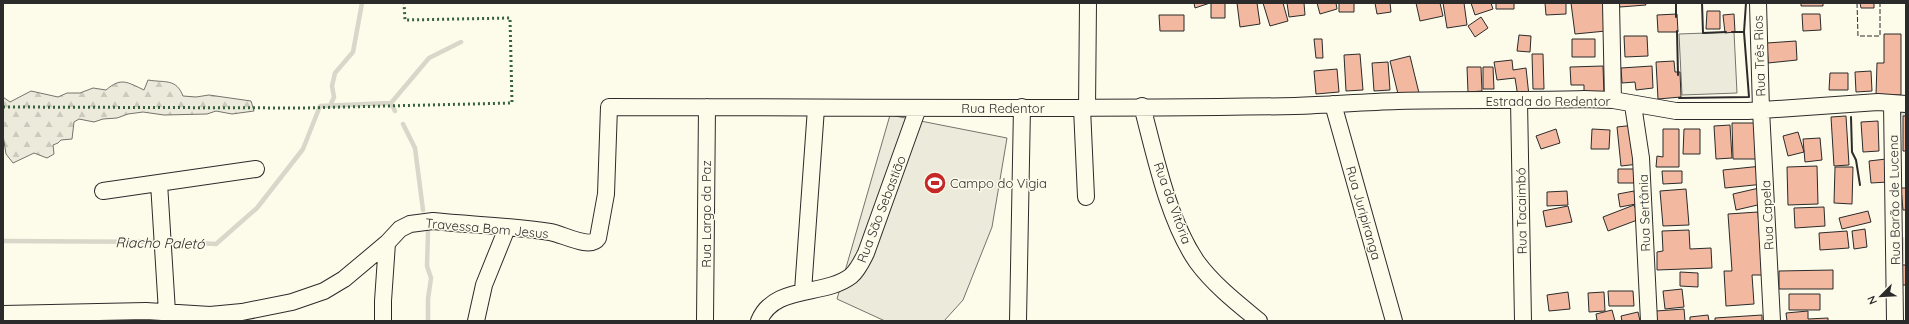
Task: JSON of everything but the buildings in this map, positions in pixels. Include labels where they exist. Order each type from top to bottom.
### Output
[{"type":"street","points":[[1086,196],[1084,108],[1088,3]]},
{"type":"street","points":[[1611,3],[1613,100]]},
{"type":"street","name":"Rua Três Rios","points":[[1758,3],[1761,110]]},
{"type":"street","name":"Estrada do Redentor","points":[[1333,104],[1399,101],[1519,101],[1584,99],[1613,100],[1632,105],[1676,111],[1761,110],[1828,104],[1878,102],[1899,103]]},
{"type":"street","name":"Rua Tacaimbó","points":[[1519,101],[1524,321]]},
{"type":"street","name":"Rua Barão de Lucena","points":[[1895,321],[1899,103]]},
{"type":"street","name":"Rua Redentor","points":[[609,107],[1084,108],[1333,104]]},
{"type":"street","name":"Rua Juripiranga","points":[[1333,104],[1394,321]]},
{"type":"street","name":"Rua Sertânia","points":[[1632,105],[1641,158],[1649,321]]},
{"type":"street","name":"Rua da Vitória","points":[[1142,106],[1171,207],[1189,249],[1212,280],[1259,321]]},
{"type":"street","name":"Travessa Bom Jesus","points":[[3,314],[167,312],[211,319],[292,302],[324,290],[344,279],[387,243],[400,229],[410,224],[420,222],[433,221],[550,232],[587,244],[596,241],[598,238],[606,194],[609,107]]},
{"type":"street","name":"Rua Largo da Paz","points":[[705,321],[707,107]]},
{"type":"street","points":[[1018,321],[1022,107]]},
{"type":"street","points":[[803,291],[816,108]]},
{"type":"street","name":"Rua São Sebastião","points":[[759,321],[770,307],[779,300],[803,291],[840,283],[851,276],[858,268],[866,253],[918,108]]},
{"type":"street","name":"Rua Capela","points":[[1761,110],[1772,321]]},
{"type":"street","points":[[103,191],[256,169]]},
{"type":"street","points":[[159,183],[167,312]]},
{"type":"street","points":[[476,321],[484,285],[507,228]]},
{"type":"street","points":[[383,321],[382,301],[387,243]]},
{"type":"green space","points":[[1734,32],[1737,93],[1682,95],[1679,34]]},
{"type":"green space","points":[[148,80],[169,82],[177,86],[183,96],[196,97],[209,95],[251,101],[254,111],[232,114],[216,111],[207,114],[164,115],[143,112],[94,122],[79,119],[74,122],[72,139],[61,140],[53,145],[54,154],[47,158],[34,153],[13,163],[6,154],[3,135],[3,97],[10,102],[31,91],[58,97],[67,93],[80,93],[93,88],[106,90],[120,82],[128,83],[144,90]]},
{"type":"green space","name":"Campo do Vigia","points":[[890,115],[1007,138],[992,227],[963,300],[944,321],[885,321],[837,299]]},
{"type":"waterway","points":[[330,106],[334,97],[332,86],[335,73],[353,52],[362,3]]},
{"type":"waterway","name":"Riacho Paletó","points":[[3,241],[175,242],[216,244],[257,208],[303,149],[320,106],[391,103],[429,58],[461,42]]},
{"type":"waterway","points":[[391,103],[395,111]]},
{"type":"waterway","points":[[1898,118],[1898,114],[1906,114]]},
{"type":"waterway","points":[[403,124],[415,148],[423,210]]},
{"type":"waterway","points":[[428,232],[427,266],[431,278],[428,299],[428,321]]},
{"type":"waterway","points":[[1902,239],[1902,261]]},
{"type":"hedge","points":[[3,107],[303,108],[512,103],[510,18],[405,20],[404,3]]},
{"type":"fence","points":[[1857,3],[1858,36],[1880,36],[1880,3]]},
{"type":"wall","points":[[1676,3],[1676,17]]},
{"type":"wall","points":[[1702,3],[1703,33],[1726,32]]},
{"type":"wall","points":[[1679,98],[1749,97],[1744,32],[1746,3]]},
{"type":"wall","points":[[1677,31],[1678,75]]},
{"type":"wall","points":[[1732,32],[1744,32]]},
{"type":"wall","points":[[1851,117],[1852,152],[1856,160],[1860,185]]},
{"type":"place","name":"Campo do Vigia","points":[[935,183]]}]
